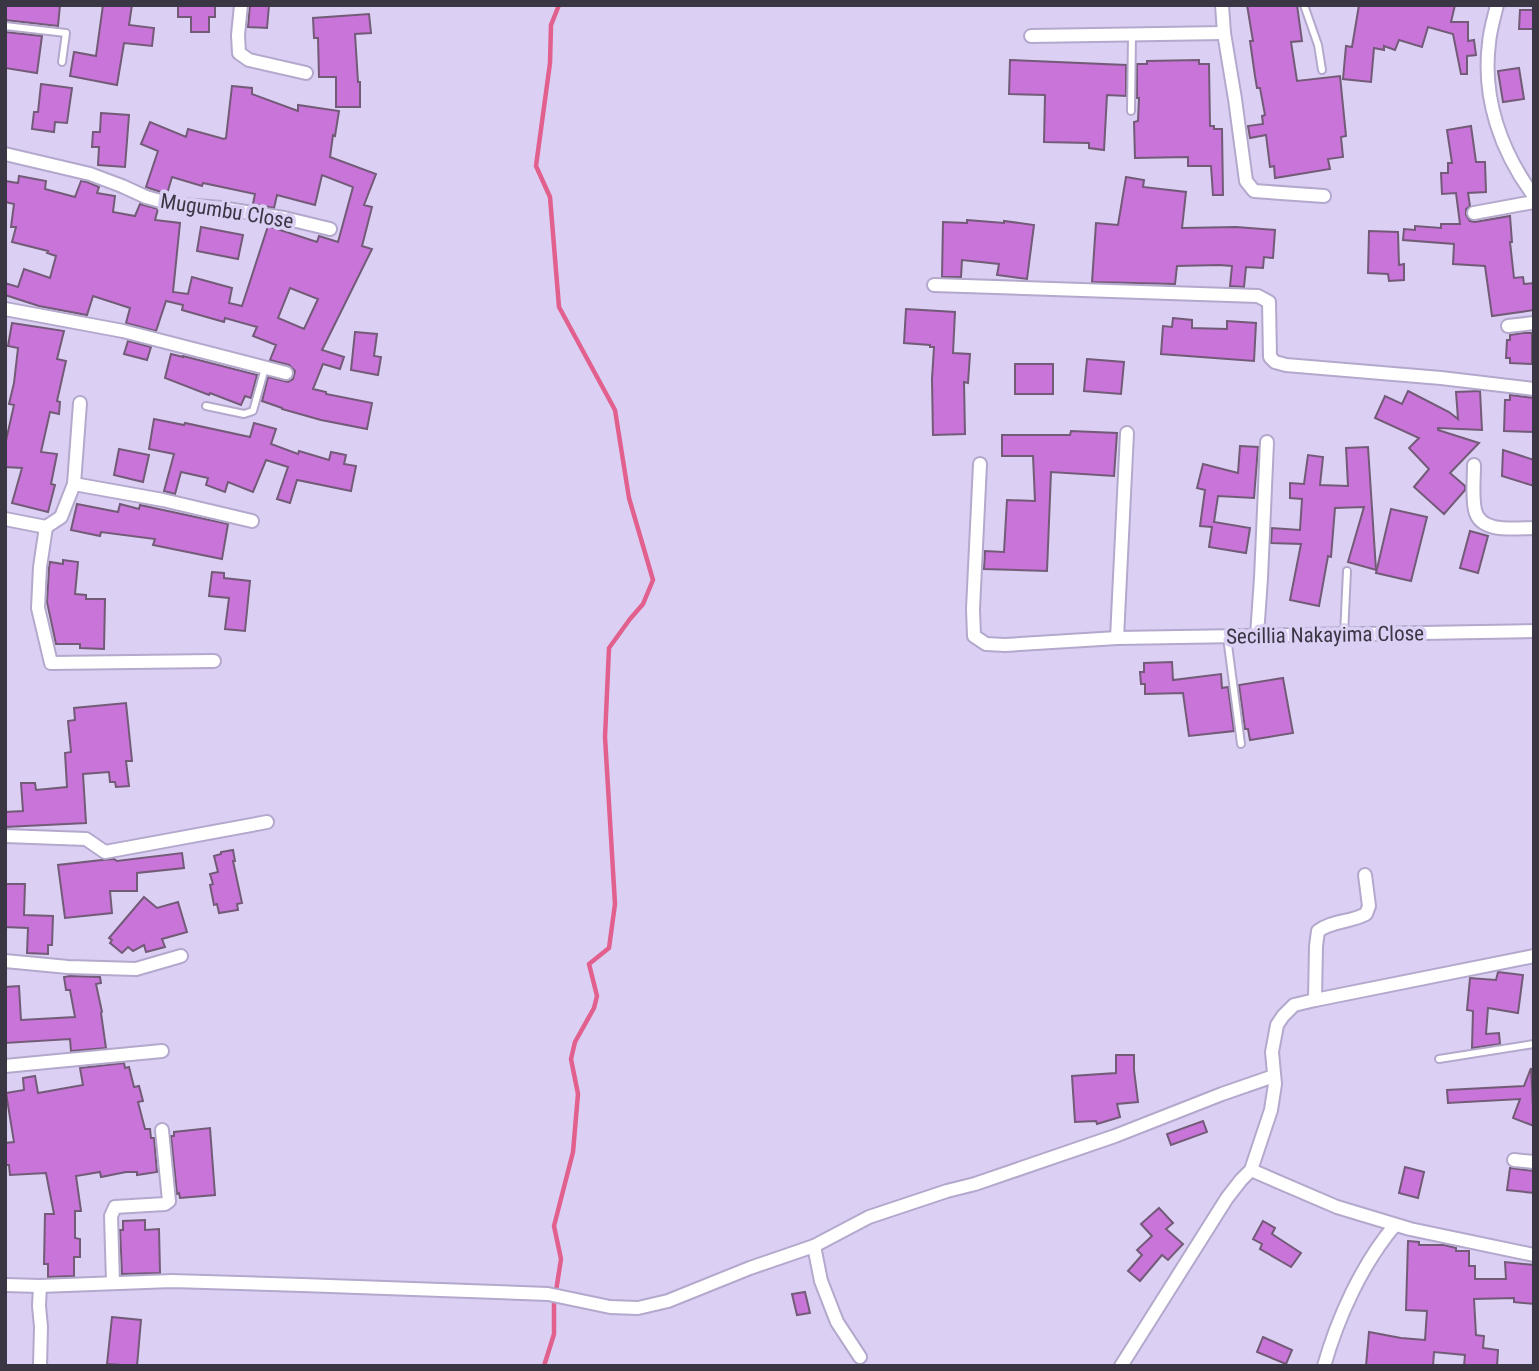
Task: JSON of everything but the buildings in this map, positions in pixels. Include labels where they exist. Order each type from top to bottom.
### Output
[{"type":"street","points":[[241,5],[239,53],[249,60],[306,73]]},
{"type":"street","points":[[1222,5],[1245,181],[1250,188],[1259,192],[1324,196]]},
{"type":"street","points":[[1497,5],[1489,43],[1487,75],[1490,104],[1499,136],[1523,182],[1534,196]]},
{"type":"street","points":[[1031,36],[1224,33]]},
{"type":"street","name":"Mugumbu Close","points":[[5,154],[90,174],[146,197],[171,204],[234,210],[330,229]]},
{"type":"street","points":[[1474,213],[1534,202]]},
{"type":"street","points":[[934,285],[1258,296],[1269,302],[1270,357],[1275,362],[1534,389]]},
{"type":"street","points":[[5,309],[123,331],[286,373]]},
{"type":"street","points":[[1508,326],[1534,323]]},
{"type":"street","points":[[5,519],[46,527],[61,517],[74,484],[80,403]]},
{"type":"street","points":[[1117,638],[1127,433]]},
{"type":"street","points":[[1257,635],[1267,442]]},
{"type":"street","name":"Secillia Nakayima Close","points":[[980,464],[973,610],[974,636],[986,644],[1117,638],[1534,631]]},
{"type":"street","points":[[1474,465],[1474,508],[1477,517],[1485,524],[1503,529],[1534,528]]},
{"type":"street","points":[[74,484],[252,520]]},
{"type":"street","points":[[46,527],[38,608],[51,663],[214,661]]},
{"type":"street","points":[[5,836],[86,839],[105,852],[267,822]]},
{"type":"street","points":[[1315,1000],[1318,931],[1366,914],[1369,906],[1365,875]]},
{"type":"street","points":[[5,961],[68,967],[136,969],[181,956]]},
{"type":"street","points":[[1121,1366],[1227,1198],[1251,1170],[1271,1110],[1275,1084],[1272,1052],[1277,1025],[1294,1005],[1534,956]]},
{"type":"street","points":[[5,1066],[162,1051]]},
{"type":"street","points":[[5,1285],[172,1280],[548,1294],[610,1307],[638,1308],[668,1301],[814,1246],[869,1217],[1115,1136],[1274,1076]]},
{"type":"street","points":[[113,1282],[111,1216],[115,1207],[165,1204],[170,1200],[162,1130]]},
{"type":"street","points":[[1514,1160],[1534,1162]]},
{"type":"street","points":[[1251,1170],[1337,1207],[1395,1225],[1534,1255]]},
{"type":"street","points":[[1324,1366],[1367,1264],[1395,1225]]},
{"type":"street","points":[[814,1246],[821,1281],[837,1321],[860,1357]]},
{"type":"street","points":[[40,1286],[40,1366]]},
{"type":"lane","points":[[1304,5],[1318,45],[1322,69]]},
{"type":"lane","points":[[5,26],[66,33],[62,62]]},
{"type":"lane","points":[[1131,111],[1132,35]]},
{"type":"lane","points":[[206,406],[244,414],[253,411],[265,368]]},
{"type":"lane","points":[[1344,635],[1347,571]]},
{"type":"lane","points":[[1227,637],[1241,744]]},
{"type":"lane","points":[[1439,1059],[1534,1044]]},
{"type":"waterway","points":[[544,1366],[554,1334],[554,1304],[561,1259],[554,1226],[573,1152],[578,1094],[571,1059],[575,1042],[594,1008],[597,996],[589,964],[609,948],[615,904],[605,737],[609,648],[643,604],[653,580],[629,498],[615,410],[559,307],[550,197],[536,166],[550,63],[551,25],[559,5]]}]
